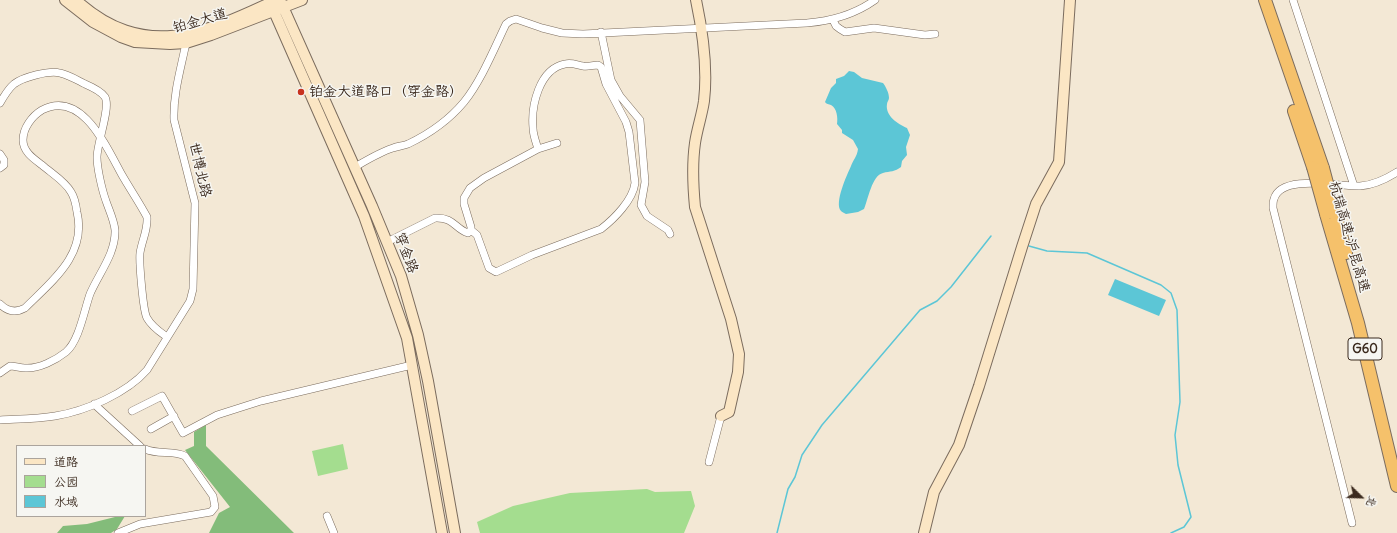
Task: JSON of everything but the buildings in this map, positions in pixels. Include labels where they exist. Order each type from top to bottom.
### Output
[{"type":"highway","name":"杭瑞高速;沪昆高速","points":[[1258,0],[1318,168]]},
{"type":"highway","name":"杭瑞高速;沪昆高速","points":[[1265,0],[1318,168],[1397,458]]},
{"type":"highway","name":"杭瑞高速;沪昆高速","points":[[1331,216],[1397,486]]},
{"type":"main road","name":"铂金大道","points":[[65,0],[94,22],[121,37],[135,42],[152,44],[186,43],[211,35],[276,3]]},
{"type":"main road","name":"铂金大道","points":[[76,0],[97,17],[122,30],[154,36],[169,36],[195,32],[276,3],[302,0]]},
{"type":"main road","points":[[690,0],[698,28]]},
{"type":"main road","points":[[696,0],[699,75],[698,100],[689,142],[687,189],[689,208],[726,321],[733,354],[732,371],[721,416]]},
{"type":"main road","points":[[924,533],[934,492],[961,440],[1022,244],[1036,204],[1059,162],[1070,0]]},
{"type":"main road","name":"穿金路","points":[[276,3],[354,166],[401,276],[425,366],[455,533]]},
{"type":"main road","name":"穿金路","points":[[276,3],[364,216],[407,338],[442,533]]},
{"type":"street","points":[[354,166],[392,148],[406,145],[440,125],[464,102],[506,24],[516,19],[562,33],[583,34],[812,22],[834,20],[849,15],[875,0]]},
{"type":"street","points":[[1293,0],[1354,186]]},
{"type":"street","points":[[834,20],[836,26],[845,32],[874,28],[930,36],[935,34]]},
{"type":"street","points":[[601,32],[612,80],[620,96],[640,120],[645,182],[641,205],[646,216],[668,230],[670,234]]},
{"type":"street","name":"世博北路","points":[[0,420],[56,416],[94,404],[132,384],[147,370],[190,301],[193,289],[195,203],[173,112],[186,43]]},
{"type":"street","points":[[538,149],[533,130],[532,117],[538,90],[543,80],[551,69],[565,63],[585,66],[598,65],[602,67],[606,84],[629,132],[635,183],[634,190],[631,196],[609,222],[601,229],[532,255],[496,272],[489,268],[477,235],[471,230],[464,204],[466,193],[470,188],[484,178],[538,149],[546,148],[557,143]]},
{"type":"street","points":[[0,103],[15,83],[20,80],[45,73],[60,73],[98,91],[105,97],[106,102],[103,130],[100,136],[97,159],[105,199],[115,227],[115,240],[110,254],[91,294],[72,347],[56,359],[32,368],[10,366],[0,373]]},
{"type":"street","points":[[0,304],[4,308],[11,311],[18,312],[25,308],[64,269],[77,246],[80,232],[79,221],[71,191],[64,183],[32,158],[25,150],[22,140],[24,132],[35,115],[43,110],[61,106],[70,108],[89,120],[100,136],[147,217],[148,225],[140,254],[141,278],[146,317],[152,325],[167,338]]},
{"type":"street","points":[[0,154],[4,160],[4,164],[0,168]]},
{"type":"street","points":[[1352,524],[1273,208],[1274,198],[1279,191],[1294,184],[1310,182],[1354,186],[1366,185],[1397,172]]},
{"type":"street","points":[[387,242],[435,218],[448,220],[456,224],[464,231],[468,232],[471,230]]},
{"type":"street","points":[[132,412],[162,396],[183,433],[216,415],[261,401],[412,365]]},
{"type":"street","points":[[94,404],[139,445]]},
{"type":"street","points":[[151,429],[174,416]]},
{"type":"street","points":[[709,462],[721,416]]},
{"type":"street","points":[[118,533],[140,524],[211,512],[215,507],[213,496],[185,456],[180,453],[157,452],[146,449]]},
{"type":"street","points":[[327,516],[334,533]]},
{"type":"green space","points":[[206,425],[206,446],[294,533],[209,533],[219,513],[230,507],[185,450],[194,446],[194,432]]},
{"type":"green space","points":[[343,444],[348,469],[318,476],[312,451]]},
{"type":"green space","points":[[647,489],[655,492],[691,491],[695,506],[684,533],[480,533],[477,522],[513,506],[570,493]]},
{"type":"green space","points":[[115,517],[124,517],[117,529],[111,533],[57,533],[63,526],[87,524]]},
{"type":"water","points":[[849,71],[854,72],[862,78],[883,83],[889,96],[887,108],[890,116],[896,122],[907,128],[910,135],[906,147],[907,155],[902,161],[901,167],[895,171],[879,175],[873,183],[864,209],[858,212],[846,214],[841,211],[839,207],[840,196],[844,182],[858,149],[853,140],[842,133],[842,130],[837,124],[835,108],[825,102],[831,88],[836,83],[836,79],[844,76]]},
{"type":"water","points":[[1115,279],[1166,300],[1159,316],[1108,295]]},
{"type":"waterway","points":[[777,533],[788,489],[795,477],[802,455],[822,425],[920,310],[937,301],[951,287],[991,236]]},
{"type":"waterway","points":[[1029,246],[1047,251],[1087,253],[1161,285],[1171,293],[1177,310],[1180,402],[1175,435],[1178,465],[1191,517],[1184,527],[1171,533]]},
{"type":"place","name":"铂金大道路口（穿金路）","points":[[301,92]]}]
